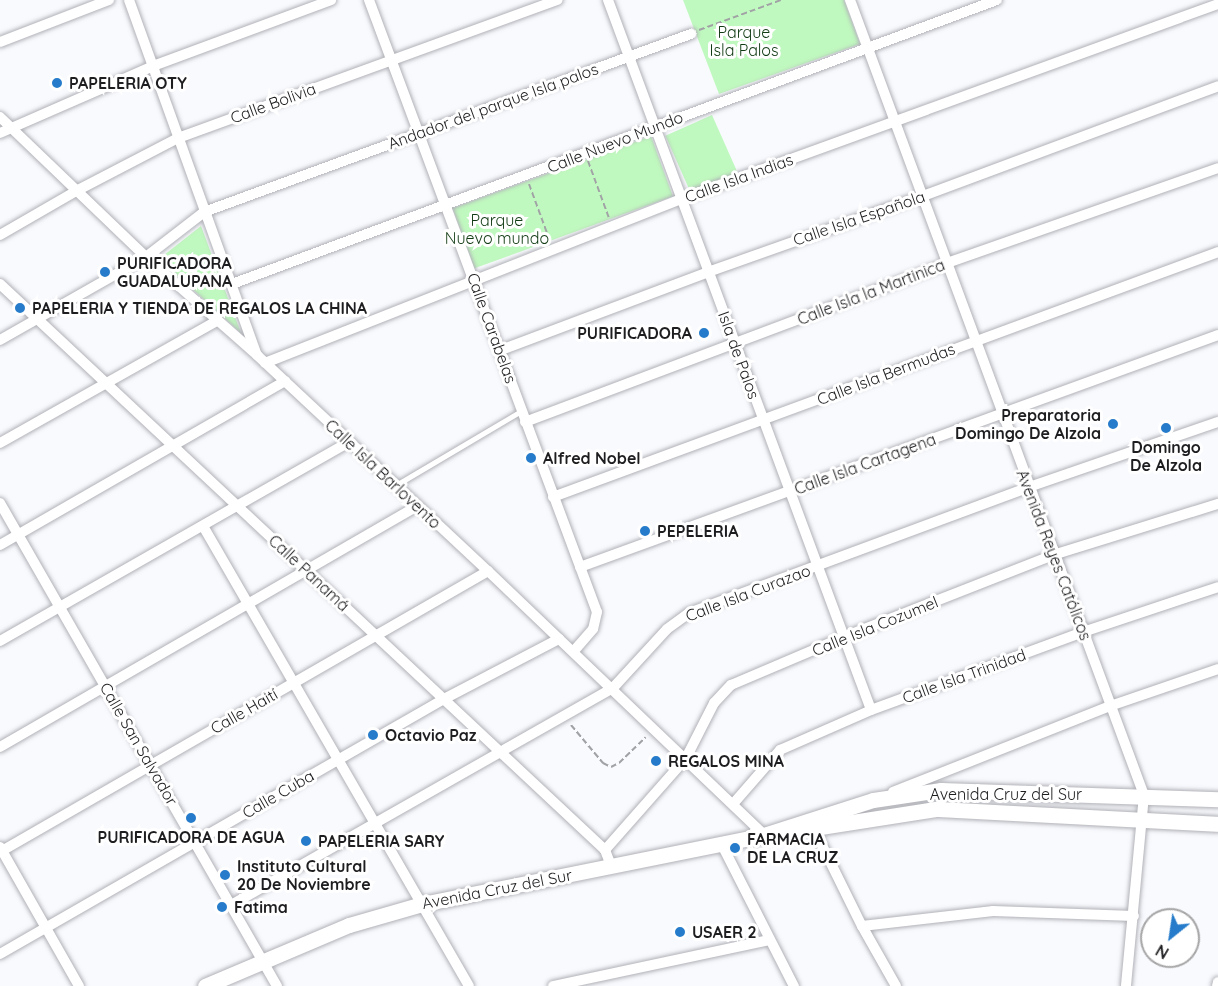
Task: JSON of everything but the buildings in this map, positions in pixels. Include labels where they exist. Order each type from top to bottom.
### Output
[{"type":"main road","name":"Avenida Cruz del Sur","points":[[205,986],[360,921],[422,904],[764,835],[807,824],[873,800],[941,790],[1218,799]]},
{"type":"main road","name":"Avenida Cruz del Sur","points":[[807,824],[936,810],[984,810],[1218,824]]},
{"type":"street","points":[[0,42],[109,0]]},
{"type":"street","points":[[129,0],[257,355]]},
{"type":"street","points":[[0,134],[11,127],[153,66],[331,0]]},
{"type":"street","name":"Calle Carabelas","points":[[369,0],[597,612],[597,620],[593,629],[573,652]]},
{"type":"street","name":"Calle Bolivia","points":[[0,235],[78,190],[178,138],[558,0]]},
{"type":"street","name":"Isla de Palos","points":[[608,0],[871,710]]},
{"type":"street","name":"Avenida Reyes Católicos","points":[[850,0],[1053,555],[1144,795],[1126,986]]},
{"type":"street","name":"Calle Nuevo Mundo","points":[[232,284],[997,0]]},
{"type":"street","name":"Calle Isla Indias","points":[[265,363],[681,199],[1218,4]]},
{"type":"street","name":"Andador del parque Isla palos","points":[[0,340],[146,257],[204,212],[691,34]]},
{"type":"street","name":"Calle Isla Española","points":[[501,350],[708,272],[923,196],[1218,87]]},
{"type":"street","name":"Calle Isla Barlovento","points":[[0,117],[146,257],[257,355],[488,571],[764,835]]},
{"type":"street","name":"Calle Isla la Martinica","points":[[525,422],[947,263],[1218,168]]},
{"type":"street","name":"Calle Isla Bermudas","points":[[554,497],[1218,252]]},
{"type":"street","name":"Calle Panamá","points":[[0,284],[605,850],[611,866]]},
{"type":"street","points":[[0,444],[218,320]]},
{"type":"street","name":"Calle Isla Cartagena","points":[[580,567],[1218,335]]},
{"type":"street","points":[[0,545],[285,381]]},
{"type":"street","name":"Calle Isla Curazao","points":[[231,905],[612,689],[667,630],[689,613],[1029,487],[1218,422]]},
{"type":"street","points":[[0,642],[349,442]]},
{"type":"street","name":"Calle San Salvador","points":[[0,503],[277,986]]},
{"type":"street","name":"Calle Isla Cozumel","points":[[605,850],[686,758],[714,703],[726,689],[844,637],[1053,555],[1218,504]]},
{"type":"street","points":[[0,747],[417,506]]},
{"type":"street","points":[[203,526],[469,986]]},
{"type":"street","name":"Calle Haití","points":[[1,850],[488,571]]},
{"type":"street","name":"Calle Isla Trinidad","points":[[733,804],[780,750],[871,710],[1083,632],[1218,586]]},
{"type":"street","name":"Calle Cuba","points":[[0,954],[444,699],[559,639]]},
{"type":"street","points":[[873,800],[1110,706],[1218,669]]},
{"type":"street","points":[[807,824],[896,986]]},
{"type":"street","points":[[721,843],[794,986]]},
{"type":"street","points":[[1,850],[79,986]]},
{"type":"street","points":[[862,926],[993,911],[1134,916]]},
{"type":"street","points":[[553,986],[769,940]]},
{"type":"lane","points":[[395,486],[521,411]]},
{"type":"path","points":[[691,34],[781,0]]},
{"type":"path","points":[[585,153],[612,226]]},
{"type":"path","points":[[525,176],[553,249]]},
{"type":"path","points":[[564,716],[603,763],[611,767],[619,763],[654,729]]},
{"type":"green space","name":"Parque Isla Palos","points":[[683,0],[844,0],[860,44],[719,94]]},
{"type":"green space","points":[[712,115],[738,173],[691,194],[665,136]]},
{"type":"green space","name":"Parque Nuevo mundo","points":[[651,136],[673,196],[475,268],[453,208]]},
{"type":"green space","points":[[201,226],[241,333],[159,259]]},
{"type":"place","name":"PAPELERIA OTY","points":[[57,83]]},
{"type":"place","name":"PURIFICADORA GUADALUPANA","points":[[105,272]]},
{"type":"place","name":"PAPELERIA Y TIENDA DE REGALOS LA CHINA","points":[[20,308]]},
{"type":"place","name":"PURIFICADORA","points":[[704,333]]},
{"type":"place","name":"Preparatoria Domingo De Alzola","points":[[1113,424]]},
{"type":"place","name":"Domingo De Alzola","points":[[1166,428]]},
{"type":"place","name":"Alfred Nobel","points":[[531,458]]},
{"type":"place","name":"PEPELERIA","points":[[645,531]]},
{"type":"place","name":"Octavio Paz","points":[[373,735]]},
{"type":"place","name":"REGALOS MINA","points":[[656,761]]},
{"type":"place","name":"PURIFICADORA DE AGUA","points":[[191,818]]},
{"type":"place","name":"PAPELERIA SARY","points":[[306,841]]},
{"type":"place","name":"FARMACIA DE LA CRUZ","points":[[735,848]]},
{"type":"place","name":"Instituto Cultural 20 De Noviembre","points":[[225,875]]},
{"type":"place","name":"Fatima","points":[[222,907]]},
{"type":"place","name":"USAER 2","points":[[680,932]]}]
